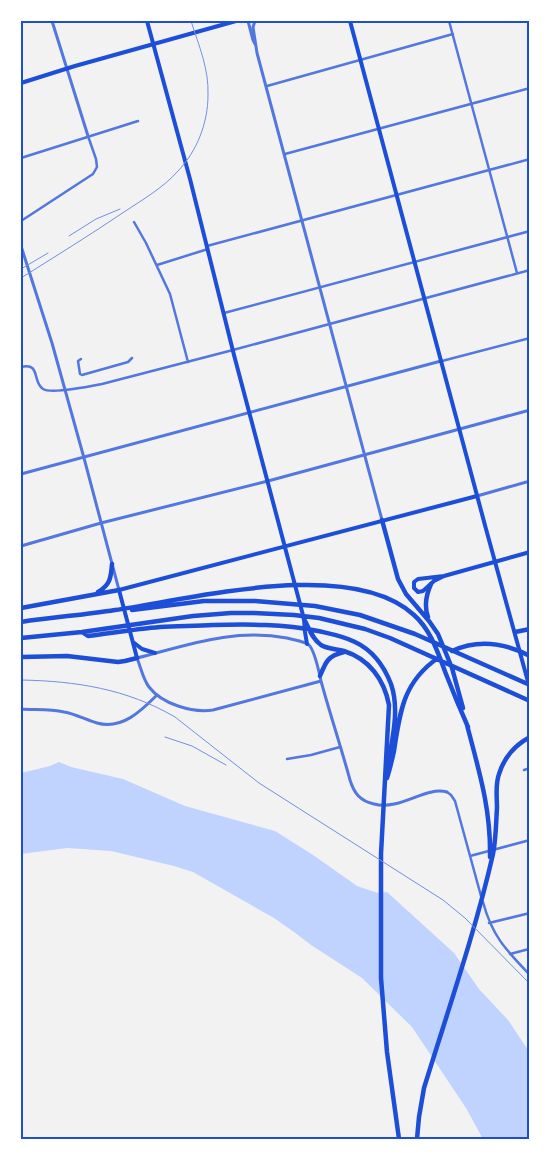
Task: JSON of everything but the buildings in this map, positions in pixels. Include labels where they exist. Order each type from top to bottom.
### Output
[{"type":"highway","points":[[382,520],[398,579],[411,600],[429,621],[442,643],[452,668],[482,780],[487,807],[490,830],[489,868]]},
{"type":"highway","points":[[92,595],[108,584],[111,577],[112,564]]},
{"type":"highway","points":[[429,621],[426,602],[431,584]]},
{"type":"highway","points":[[136,608],[192,596],[280,586],[338,586],[378,594],[407,609],[425,627],[468,727]]},
{"type":"highway","points":[[21,608],[119,590]]},
{"type":"highway","points":[[21,622],[204,601],[255,601],[315,606],[360,615],[415,634],[530,687]]},
{"type":"highway","points":[[21,638],[231,613],[254,612],[319,618],[365,629],[390,638],[530,701]]},
{"type":"highway","points":[[304,619],[316,641],[322,646],[345,652],[365,662],[372,668],[381,680],[387,696],[389,713],[381,883],[381,978],[387,1052],[400,1139]]},
{"type":"highway","points":[[82,632],[88,636],[162,627],[248,624],[292,626],[346,638],[367,649],[380,663],[390,680],[394,694],[396,708],[386,785]]},
{"type":"highway","points":[[514,632],[530,629]]},
{"type":"highway","points":[[386,785],[403,702],[415,680],[427,666],[448,653],[475,644],[505,646],[530,656]]},
{"type":"highway","points":[[321,678],[329,658],[345,652]]},
{"type":"highway","points":[[21,657],[67,656],[118,662],[137,658]]},
{"type":"highway","points":[[417,1139],[424,1088],[478,913],[493,853],[496,830],[496,788],[499,773],[512,750],[528,738]]},
{"type":"main road","points":[[147,21],[292,572],[304,619],[308,644]]},
{"type":"main road","points":[[21,83],[236,21]]},
{"type":"main road","points":[[350,21],[530,687]]},
{"type":"main road","points":[[137,658],[119,590],[477,496]]},
{"type":"main road","points":[[444,576],[421,592],[414,588],[414,582],[418,579],[444,576],[530,552]]},
{"type":"main road","points":[[133,642],[142,650],[156,653]]},
{"type":"street","points":[[21,221],[93,174],[97,167],[52,21]]},
{"type":"street","points":[[248,21],[255,45]]},
{"type":"street","points":[[254,21],[255,45],[382,520]]},
{"type":"street","points":[[449,21],[517,273]]},
{"type":"street","points":[[266,86],[453,34]]},
{"type":"street","points":[[284,154],[530,88]]},
{"type":"street","points":[[21,158],[138,121]]},
{"type":"street","points":[[156,265],[301,220],[530,159]]},
{"type":"street","points":[[134,222],[170,294],[188,362]]},
{"type":"street","points":[[224,313],[530,231]]},
{"type":"street","points":[[21,246],[52,343],[119,590]]},
{"type":"street","points":[[21,367],[28,366],[33,368],[38,384],[43,389],[65,390],[102,384],[530,270]]},
{"type":"street","points":[[21,474],[530,338]]},
{"type":"street","points":[[81,359],[78,361],[79,370],[82,375],[128,362],[132,358]]},
{"type":"street","points":[[21,546],[101,523],[268,481],[530,410]]},
{"type":"street","points":[[477,496],[530,481]]},
{"type":"street","points":[[321,678],[206,711],[188,709],[157,695],[145,680],[137,658],[208,640],[240,635],[257,634],[280,637],[308,644],[313,651],[321,678],[340,747],[355,793],[368,803],[379,806],[390,806],[438,790],[451,795],[455,801],[489,923],[503,946],[530,975]]},
{"type":"street","points":[[21,709],[62,711],[107,725],[129,719],[140,712],[157,695]]},
{"type":"street","points":[[287,759],[340,747]]},
{"type":"street","points":[[524,770],[530,768]]},
{"type":"street","points":[[470,856],[530,840]]},
{"type":"street","points":[[489,923],[530,913]]},
{"type":"street","points":[[510,954],[529,948]]},
{"type":"water","points":[[59,762],[71,767],[123,779],[185,806],[275,831],[357,886],[378,893],[387,892],[454,953],[479,989],[508,1020],[530,1053],[530,1139],[483,1139],[466,1108],[412,1027],[362,978],[274,918],[193,872],[111,851],[67,848],[21,854],[21,773]]},
{"type":"railway","points":[[21,278],[166,183],[191,155],[204,126],[208,95],[205,67],[191,21]]},
{"type":"railway","points":[[69,236],[96,219],[120,209]]},
{"type":"railway","points":[[21,269],[48,253]]},
{"type":"railway","points":[[21,680],[62,682],[101,688],[157,707],[175,717],[259,783],[443,900],[465,918],[530,984]]},
{"type":"railway","points":[[165,737],[192,746],[226,765]]}]
